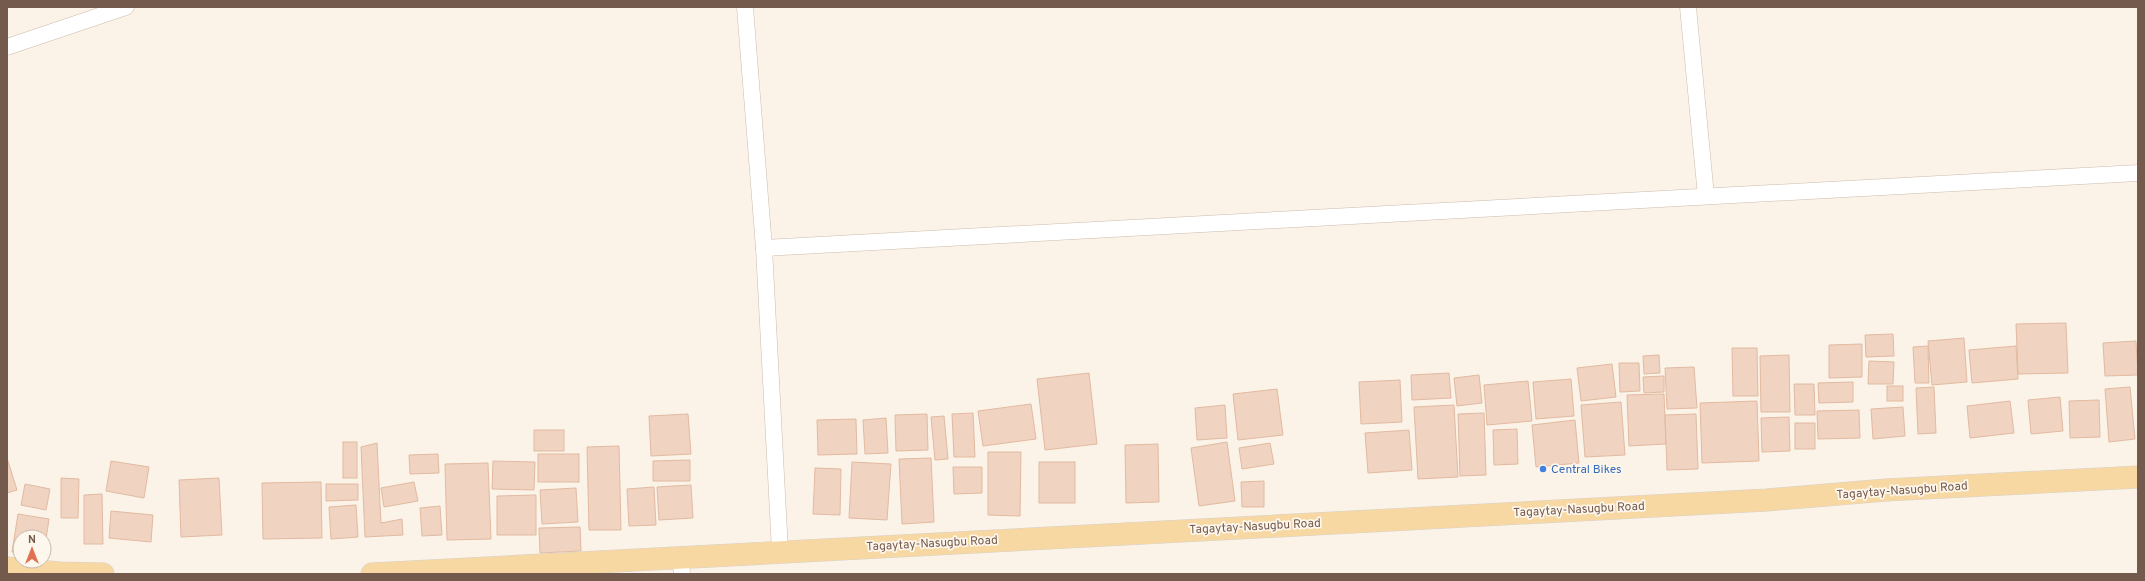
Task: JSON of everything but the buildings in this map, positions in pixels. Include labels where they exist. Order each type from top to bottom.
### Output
[{"type":"main road","name":"Tagaytay-Nasugbu Road","points":[[372,574],[681,566],[780,551],[1767,500],[1886,490],[2138,477]]},
{"type":"main road","points":[[7,568],[58,573],[103,574]]},
{"type":"lane","points":[[7,46],[126,7]]},
{"type":"lane","points":[[745,7],[764,248],[780,551]]},
{"type":"lane","points":[[1688,7],[1706,196]]},
{"type":"lane","points":[[764,248],[2138,172]]},
{"type":"place","name":"Central Bikes","points":[[1543,469]]}]
